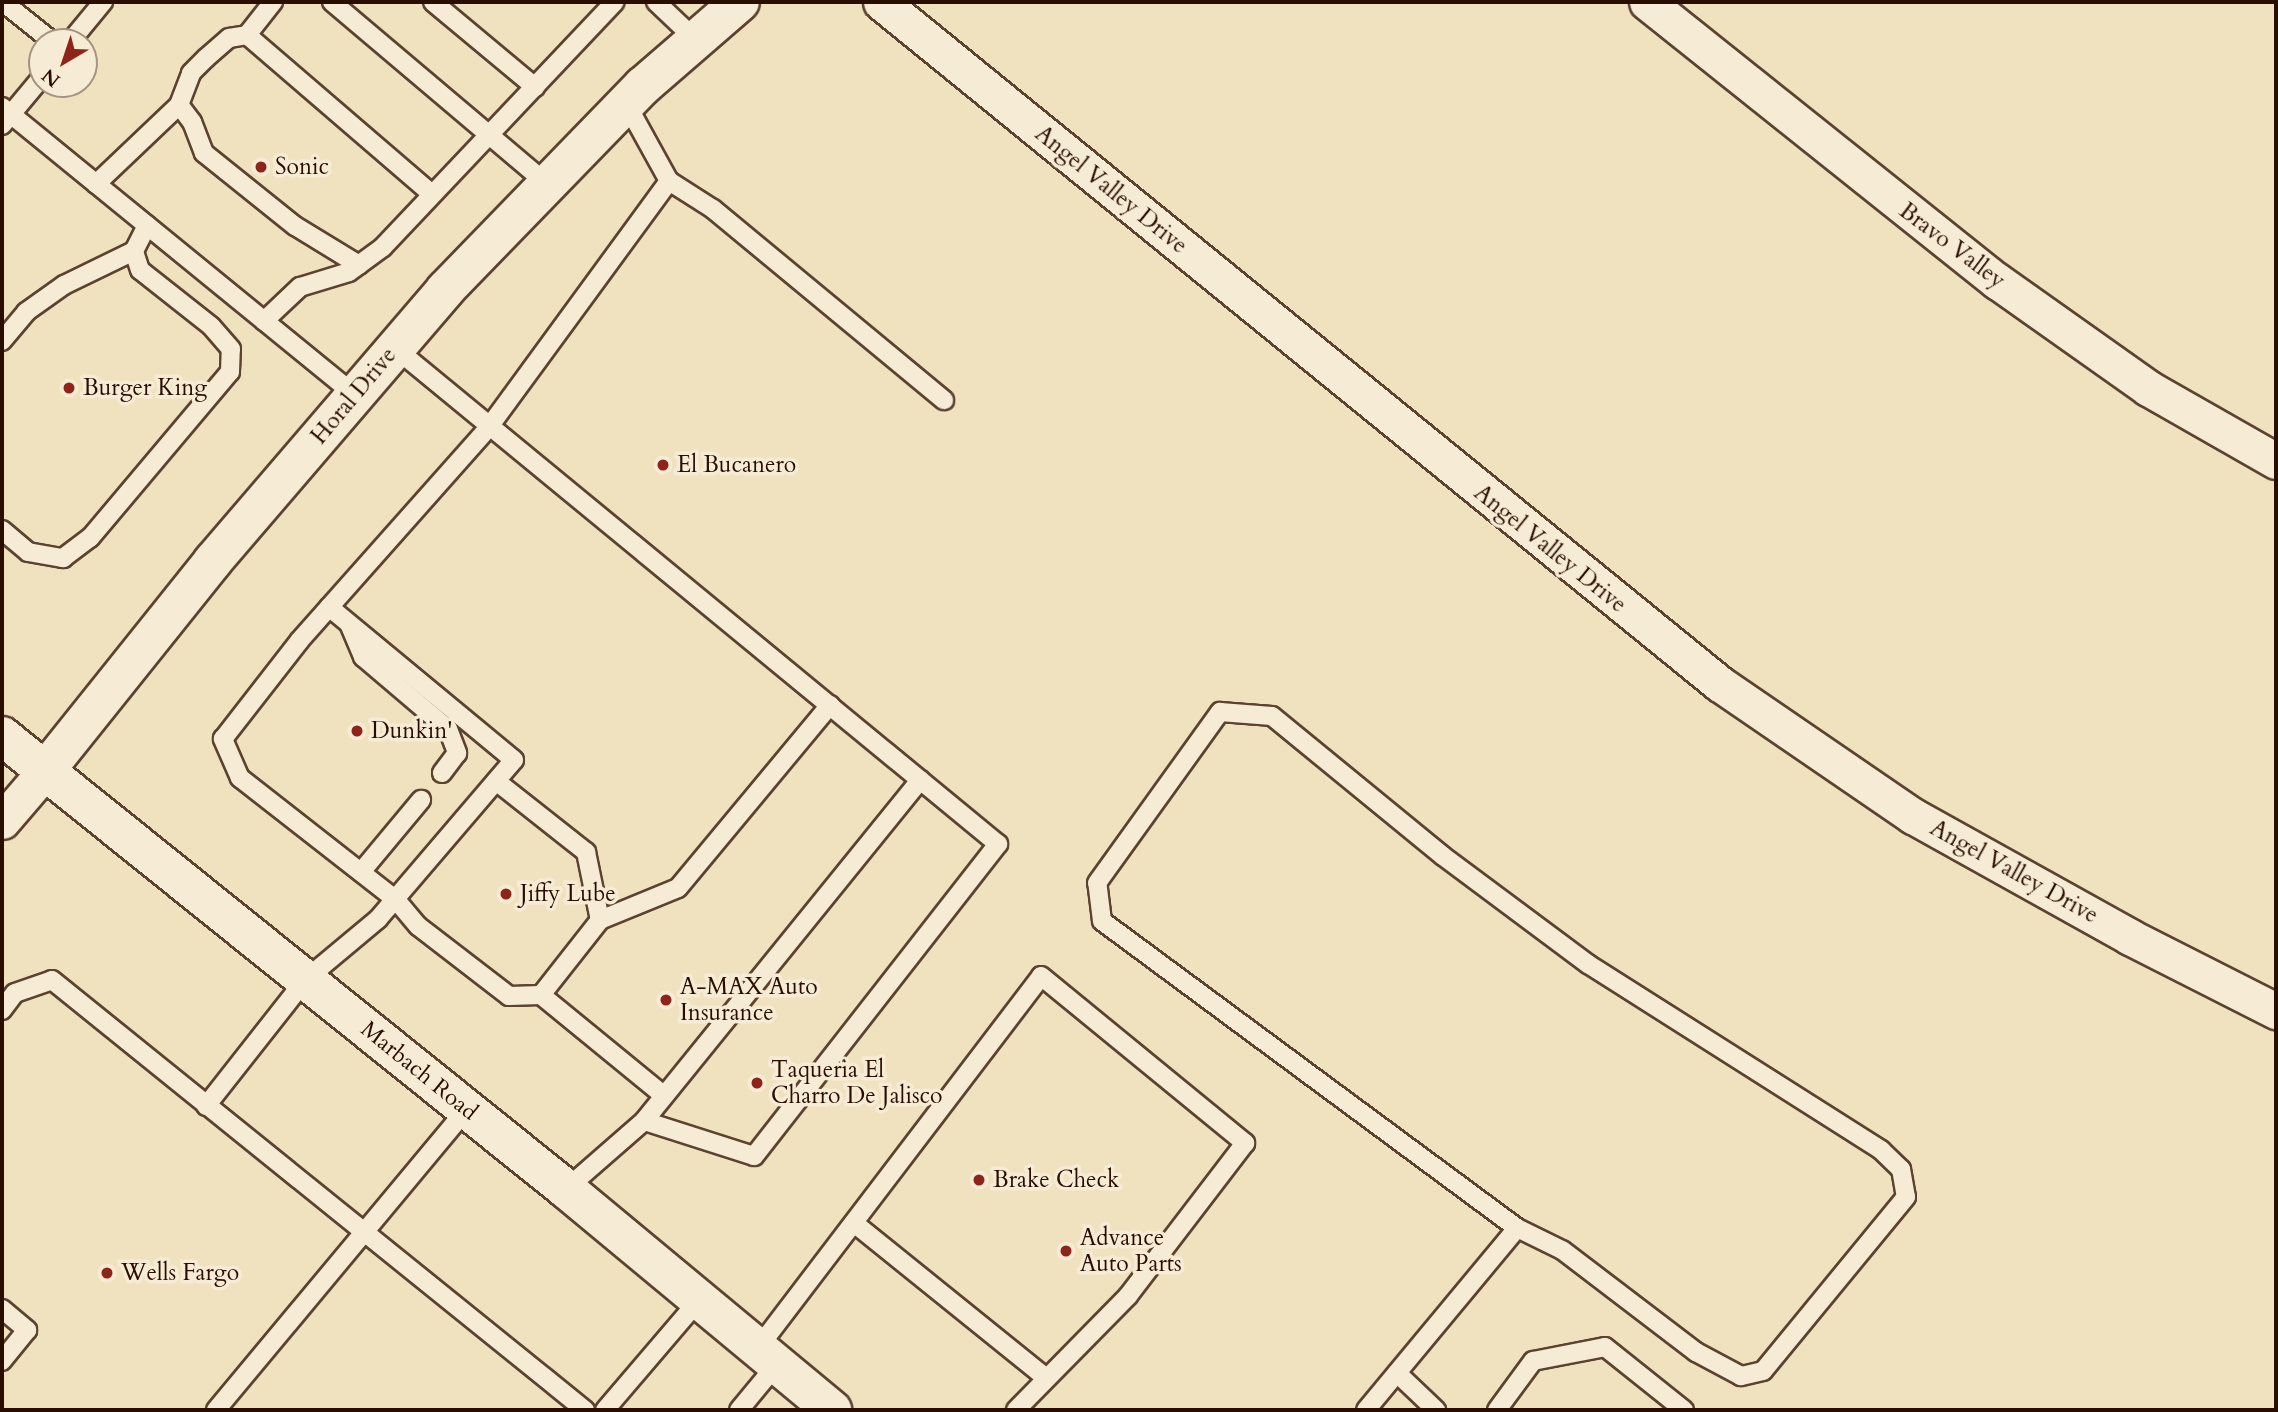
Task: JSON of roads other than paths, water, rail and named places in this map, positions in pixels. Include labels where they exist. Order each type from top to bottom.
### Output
[{"type":"main road","name":"Horal Drive","points":[[45,771],[395,348],[626,103],[740,2]]},
{"type":"main road","name":"Marbach Road","points":[[2,736],[566,1189],[832,1410]]},
{"type":"street","name":"Angel Valley Drive","points":[[881,2],[1720,684],[1913,816],[2130,937],[2276,1011]]},
{"type":"street","name":"Bravo Valley","points":[[1647,2],[1997,281],[2148,388],[2276,461]]},
{"type":"street","name":"Horal Drive","points":[[2,821],[45,771]]},
{"type":"lane","points":[[3,2],[36,28]]},
{"type":"lane","points":[[82,28],[103,2]]},
{"type":"lane","points":[[96,184],[179,105],[191,73],[229,38],[247,35],[273,2]]},
{"type":"lane","points":[[332,2],[547,184]]},
{"type":"lane","points":[[433,2],[535,87]]},
{"type":"lane","points":[[264,321],[300,287],[359,265],[383,247],[615,2]]},
{"type":"lane","points":[[656,2],[696,40]]},
{"type":"lane","points":[[247,35],[432,194]]},
{"type":"lane","points":[[28,91],[5,115],[96,184],[355,395]]},
{"type":"lane","points":[[626,103],[669,181],[713,209],[944,400]]},
{"type":"lane","points":[[179,105],[192,122],[204,153],[295,226],[359,265]]},
{"type":"lane","points":[[662,1094],[541,995],[509,996],[418,926],[395,898],[240,778],[223,739],[329,607],[489,427],[669,181]]},
{"type":"lane","points":[[2,341],[26,312],[64,285],[134,251],[147,225]]},
{"type":"lane","points":[[2,530],[29,552],[62,558],[90,538],[230,372],[231,349],[211,326],[141,270],[134,251]]},
{"type":"lane","points":[[395,348],[998,844],[754,1156],[644,1121]]},
{"type":"lane","points":[[206,1106],[305,980],[395,898],[514,760],[329,607]]},
{"type":"lane","points":[[349,624],[363,657],[448,729],[457,753],[442,773]]},
{"type":"lane","points":[[541,995],[600,920],[678,888],[830,705]]},
{"type":"lane","points":[[1220,712],[1272,716],[1443,856],[1588,964],[1881,1150],[1900,1169],[1906,1197],[1763,1371],[1741,1376],[1696,1352],[1562,1250],[1517,1227],[1102,921],[1097,883],[1220,712]]},
{"type":"lane","points":[[566,1189],[644,1121],[662,1094],[920,780]]},
{"type":"lane","points":[[496,781],[586,852],[600,920]]},
{"type":"lane","points":[[361,872],[421,800]]},
{"type":"lane","points":[[739,1410],[767,1356],[854,1223],[1041,976],[1245,1143],[1128,1296],[1045,1377],[1016,1410]]},
{"type":"lane","points":[[2,1010],[15,993],[52,980],[362,1234],[585,1410]]},
{"type":"lane","points":[[216,1410],[467,1110]]},
{"type":"lane","points":[[854,1223],[1045,1377]]},
{"type":"lane","points":[[1366,1410],[1517,1227]]},
{"type":"lane","points":[[605,1410],[698,1301]]},
{"type":"lane","points":[[2,1309],[27,1330],[2,1361]]},
{"type":"lane","points":[[1497,1410],[1533,1361],[1605,1348],[1684,1410]]},
{"type":"lane","points":[[1396,1373],[1436,1410]]},
{"type":"place","name":"Sonic","points":[[261,167]]},
{"type":"place","name":"Burger King","points":[[69,388]]},
{"type":"place","name":"El Bucanero","points":[[663,465]]},
{"type":"place","name":"Dunkin'","points":[[357,731]]},
{"type":"place","name":"Jiffy Lube","points":[[506,894]]},
{"type":"place","name":"A-MAX Auto Insurance","points":[[666,1000]]},
{"type":"place","name":"Taqueria El Charro De Jalisco","points":[[757,1083]]},
{"type":"place","name":"Brake Check","points":[[979,1180]]},
{"type":"place","name":"Advance Auto Parts","points":[[1066,1251]]},
{"type":"place","name":"Wells Fargo","points":[[107,1273]]}]
